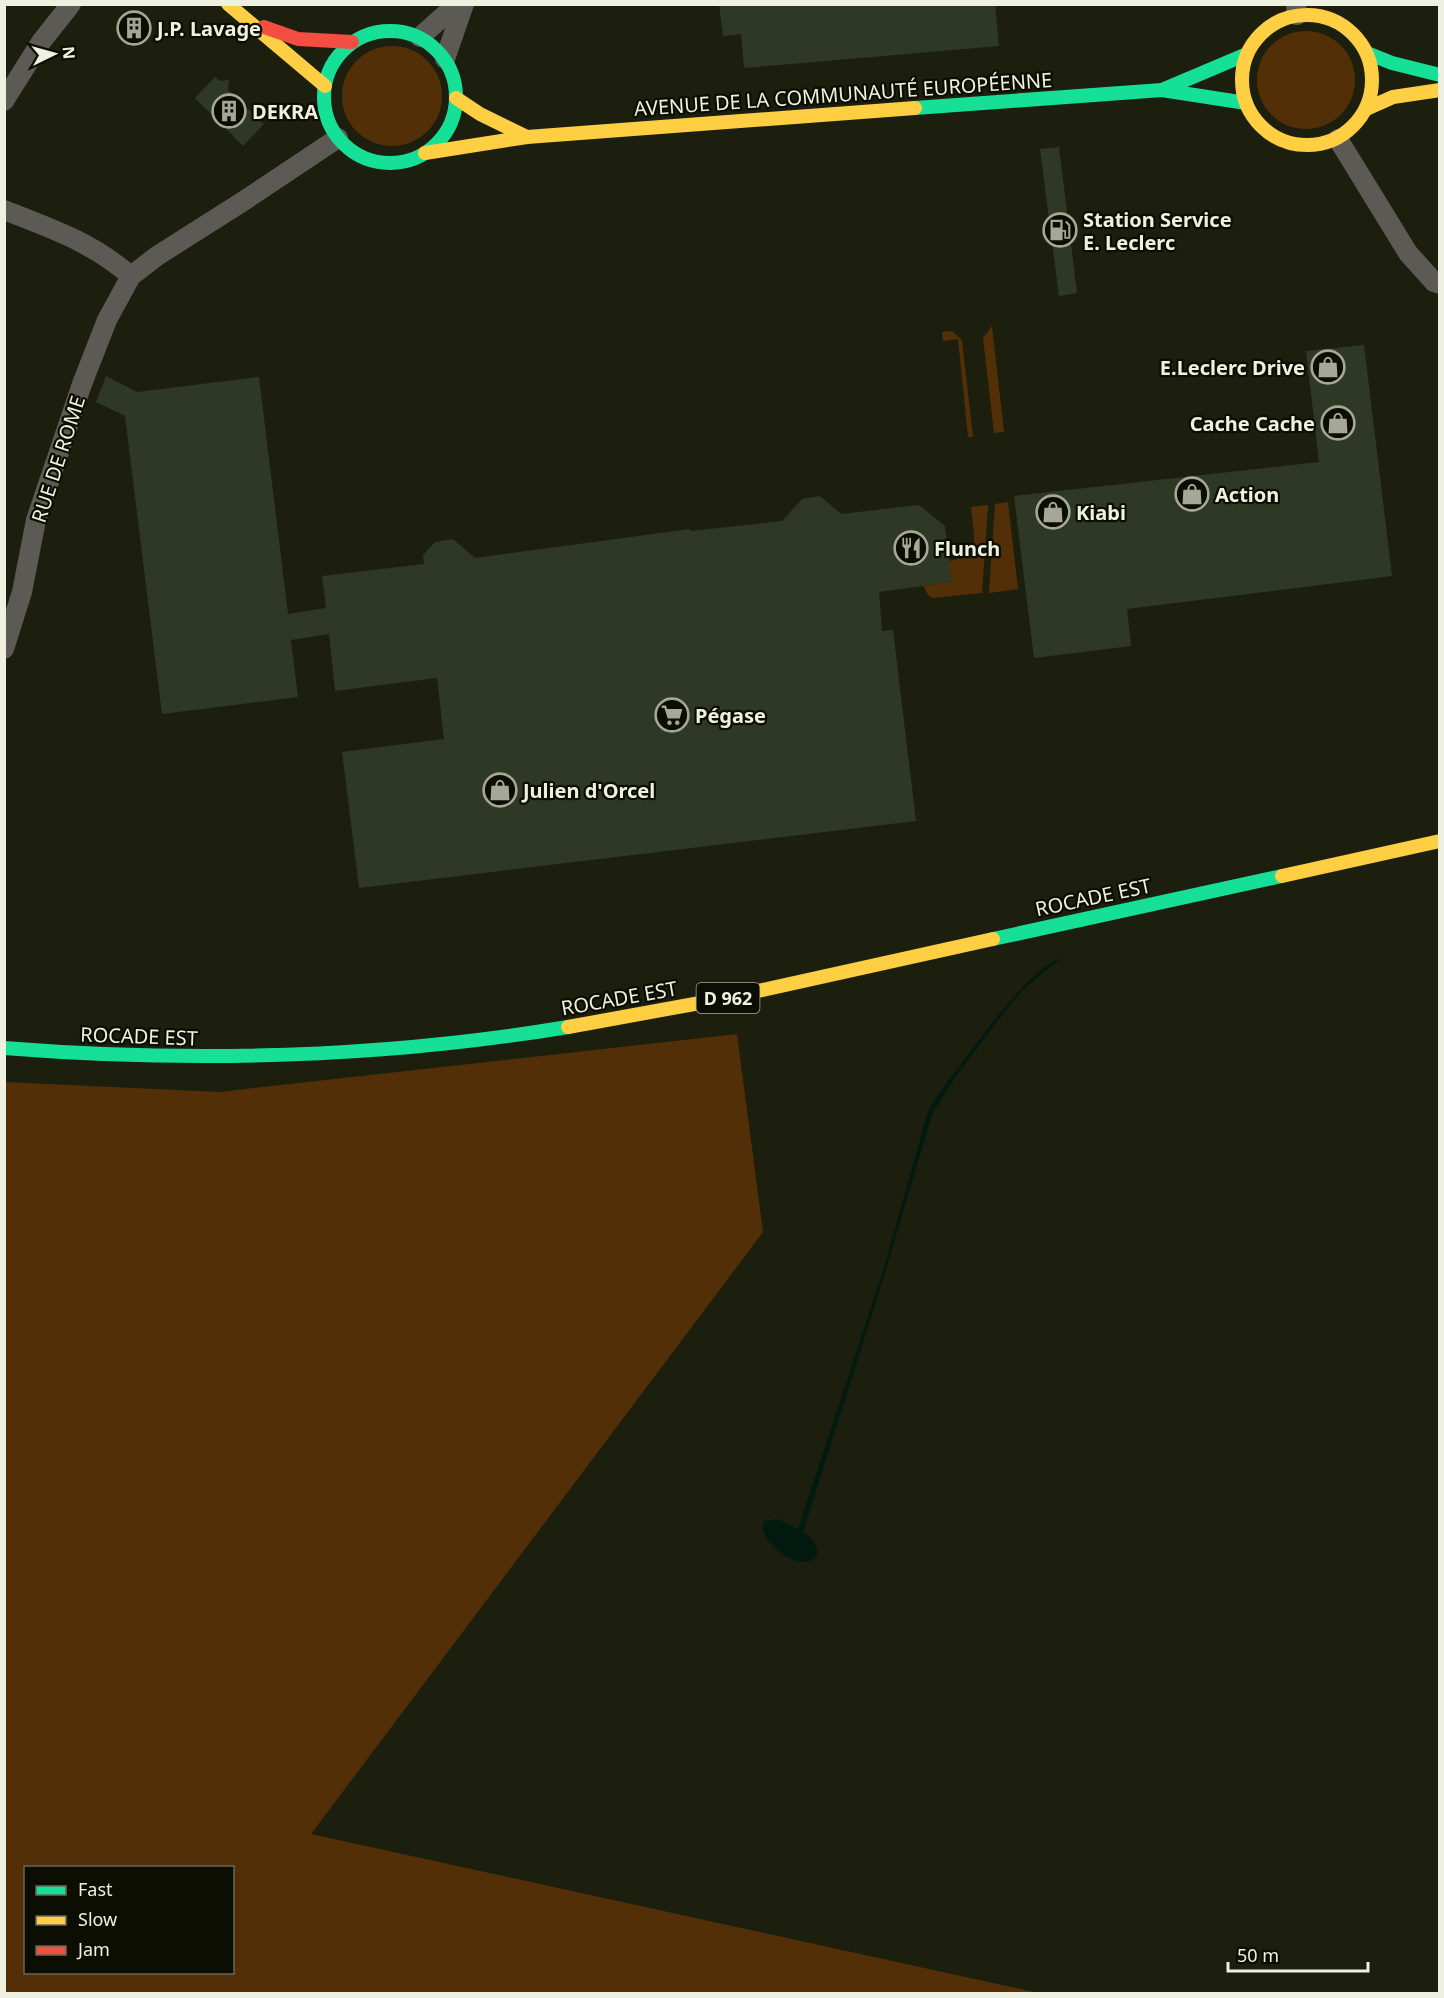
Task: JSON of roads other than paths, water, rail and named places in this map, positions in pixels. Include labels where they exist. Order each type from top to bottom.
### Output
[{"type":"street","points":[[4,101],[41,42],[71,4]]},
{"type":"street","points":[[228,4],[325,86]]},
{"type":"street","points":[[420,37],[457,4]]},
{"type":"street","points":[[445,59],[464,4]]},
{"type":"street","points":[[1296,10],[1338,22],[1355,35],[1367,53],[1373,81],[1371,96],[1366,109],[1354,126],[1338,139],[1320,145],[1301,146],[1282,141],[1267,132],[1254,119],[1246,104],[1242,79],[1247,54],[1255,40],[1267,28],[1296,10]]},
{"type":"street","points":[[248,21],[298,39],[352,42]]},
{"type":"street","points":[[386,30],[420,37],[434,46],[445,59],[454,77],[456,98],[452,119],[442,139],[425,153],[408,161],[391,163],[373,161],[353,152],[338,138],[329,122],[324,104],[325,86],[330,69],[339,54],[352,42],[368,34],[386,30]]},
{"type":"street","points":[[1367,53],[1392,63],[1440,75]]},
{"type":"street","name":"AVENUE DE LA COMMUNAUTÉ EUROPÉENNE","points":[[1162,90],[1247,54]]},
{"type":"street","name":"AVENUE DE LA COMMUNAUTÉ EUROPÉENNE","points":[[425,153],[527,137],[1162,90],[1246,104]]},
{"type":"street","points":[[1366,109],[1392,97],[1440,90]]},
{"type":"street","points":[[456,98],[480,114],[527,137]]},
{"type":"street","name":"RUE DE ROME","points":[[4,649],[22,592],[36,520],[82,384],[107,320],[131,276],[157,256],[338,138]]},
{"type":"street","points":[[1338,139],[1408,253],[1434,282],[1440,284]]},
{"type":"street","points":[[4,210],[78,238],[110,258],[131,276]]},
{"type":"street","name":"ROCADE EST","points":[[4,1048],[81,1055],[228,1058],[378,1051],[493,1038],[722,999],[1440,842]]},
{"type":"place","name":"J.P. Lavage","points":[[134,28]]},
{"type":"place","name":"DEKRA","points":[[229,111]]},
{"type":"place","name":"Station Service E. Leclerc","points":[[1060,230]]},
{"type":"place","name":"E.Leclerc Drive","points":[[1328,367]]},
{"type":"place","name":"Cache Cache","points":[[1338,423]]},
{"type":"place","name":"Action","points":[[1192,494]]},
{"type":"place","name":"Kiabi","points":[[1053,512]]},
{"type":"place","name":"Flunch","points":[[911,548]]},
{"type":"place","name":"Pégase","points":[[672,715]]},
{"type":"place","name":"Julien d'Orcel","points":[[500,790]]}]
